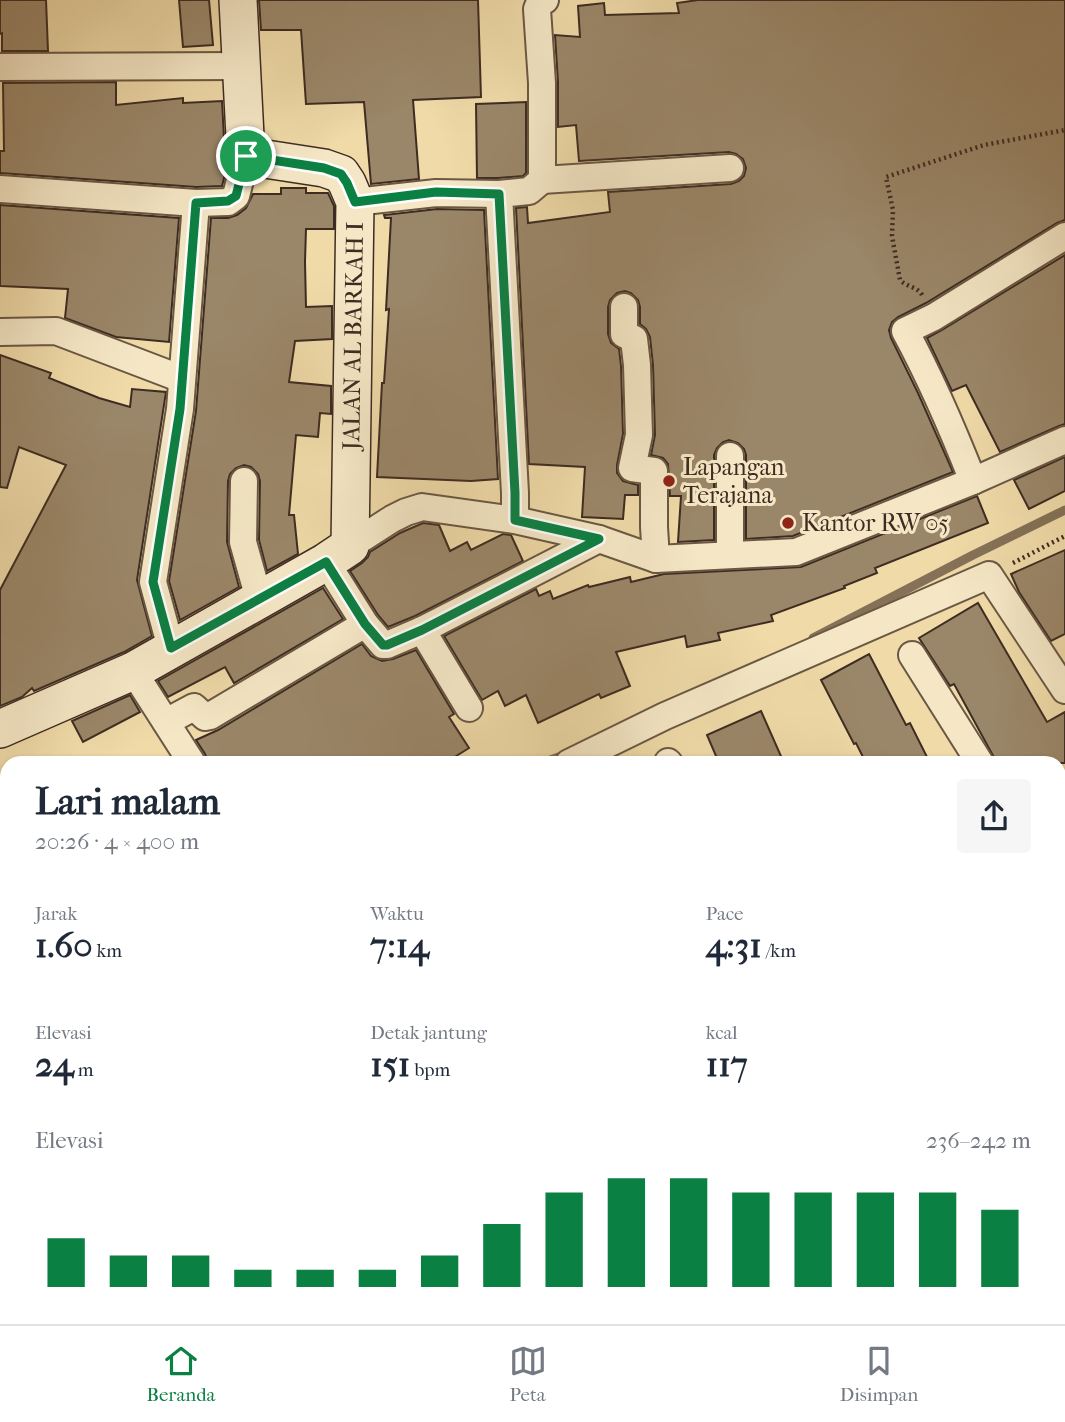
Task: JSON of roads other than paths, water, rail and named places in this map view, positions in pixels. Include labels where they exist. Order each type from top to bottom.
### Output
[{"type":"street","points":[[0,189],[196,203],[228,201],[236,196],[246,156],[238,0]]},
{"type":"street","points":[[542,180],[542,83],[537,9],[545,0]]},
{"type":"street","points":[[0,67],[242,66]]},
{"type":"street","name":"JALAN AL BARKAH I","points":[[246,156],[324,168],[341,174],[355,202],[338,554]]},
{"type":"street","points":[[355,202],[436,192],[499,194],[529,191],[542,180],[730,169]]},
{"type":"street","points":[[499,194],[515,520]]},
{"type":"street","points":[[171,648],[153,582],[180,409],[196,203]]},
{"type":"street","points":[[973,481],[954,432],[905,331],[934,317],[1065,236]]},
{"type":"street","points":[[624,307],[624,334],[634,339],[637,365],[639,435],[632,468],[654,471],[656,559]]},
{"type":"street","points":[[0,332],[55,331],[182,379]]},
{"type":"street","points":[[0,729],[133,671],[338,554],[392,519],[422,506],[515,520],[599,539],[656,559],[796,552],[973,481],[1065,440]]},
{"type":"street","points":[[730,456],[730,555]]},
{"type":"street","points":[[244,481],[243,542],[259,599]]},
{"type":"street","points":[[338,554],[365,624],[383,645],[387,645],[422,630],[599,539]]},
{"type":"street","points":[[583,756],[665,716],[989,575],[1062,679]]},
{"type":"street","points":[[166,722],[194,706],[205,717],[210,716],[365,624]]},
{"type":"street","points":[[422,630],[469,708]]},
{"type":"street","points":[[912,656],[975,756]]},
{"type":"street","points":[[133,671],[188,756]]},
{"type":"waterway","points":[[813,638],[1065,510]]},
{"type":"waterway","points":[[561,756],[567,754]]},
{"type":"place","name":"Lapangan Terajana","points":[[669,481]]},
{"type":"place","name":"Kantor RW 05","points":[[788,523]]}]
